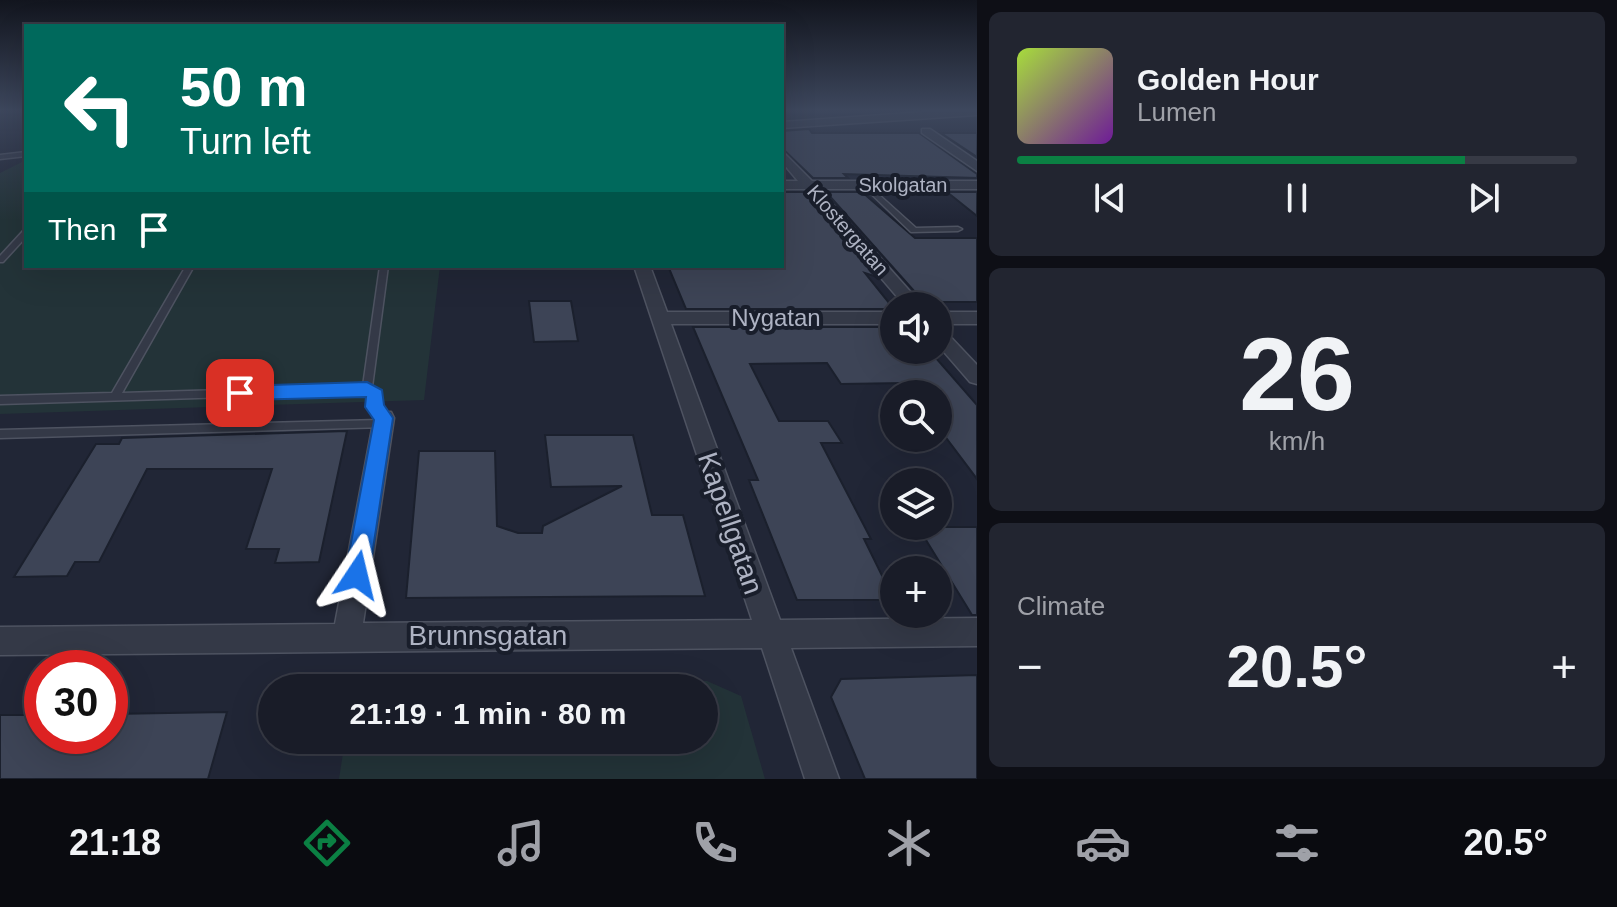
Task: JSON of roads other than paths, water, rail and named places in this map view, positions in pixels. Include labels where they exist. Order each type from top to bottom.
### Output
[{"type":"street","points":[[949,147],[977,167]]},
{"type":"street","name":"Klostergatan","points":[[784,157],[902,292]]},
{"type":"street","name":"Skolgatan","points":[[784,185],[977,185]]},
{"type":"street","name":"Kapellgatan","points":[[643,268],[822,779]]},
{"type":"street","name":"Nygatan","points":[[659,318],[880,318]]},
{"type":"street","points":[[952,318],[977,318]]},
{"type":"street","points":[[952,349],[977,377]]},
{"type":"street","points":[[347,635],[383,421]]},
{"type":"street","name":"Brunnsgatan","points":[[0,641],[347,635],[977,632]]},
{"type":"lane","points":[[0,157],[24,154]]},
{"type":"lane","points":[[865,185],[914,230],[958,229]]},
{"type":"lane","points":[[0,260],[24,235]]},
{"type":"lane","points":[[115,396],[189,268]]},
{"type":"lane","points":[[367,389],[384,268]]},
{"type":"lane","points":[[0,400],[367,389],[375,394],[374,407],[383,421]]},
{"type":"lane","points":[[0,434],[383,421]]}]
